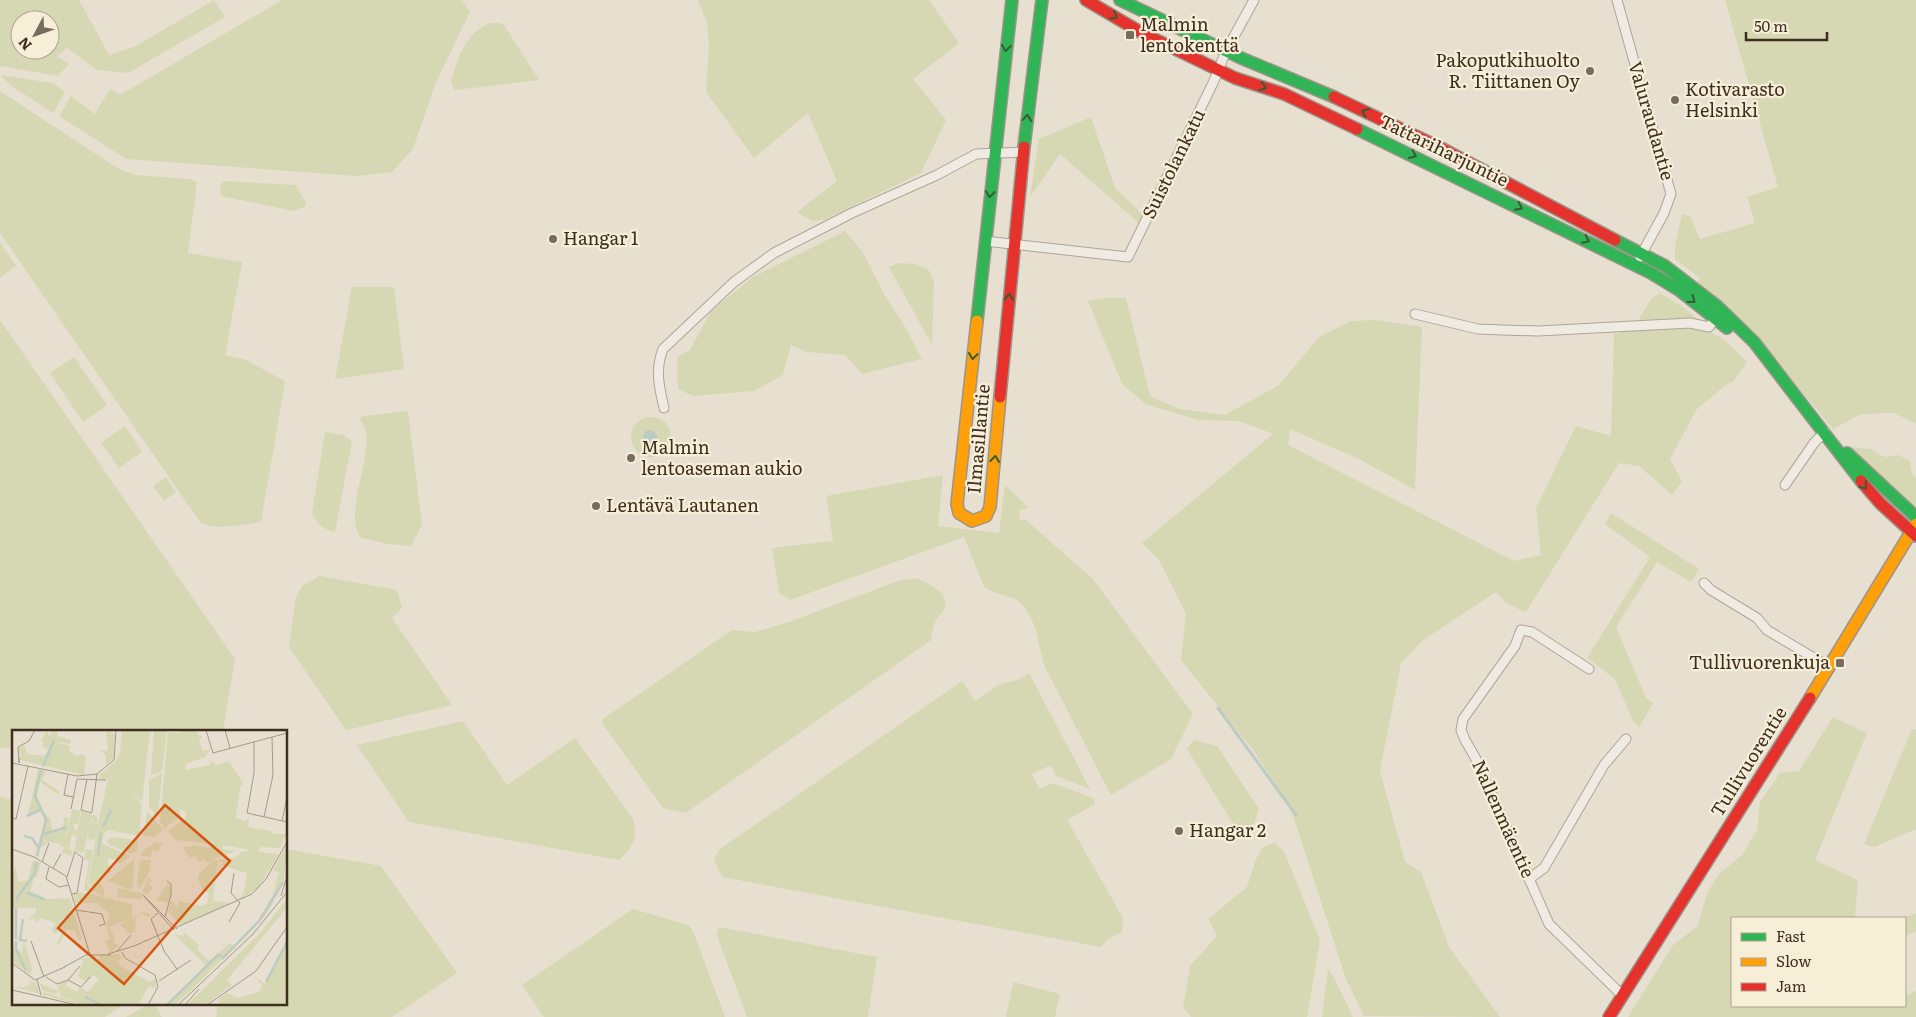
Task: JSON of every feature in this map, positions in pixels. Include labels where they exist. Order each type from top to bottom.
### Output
[{"type":"main road","name":"Ilmasillantie","points":[[1012,0],[957,504],[959,513],[972,522],[986,516],[990,507],[1014,244],[1042,0]]},
{"type":"main road","name":"Tattariharjuntie","points":[[1086,0],[1142,33],[1235,78],[1284,94],[1338,119],[1637,266],[1679,290],[1716,318],[1769,364]]},
{"type":"main road","name":"Tattariharjuntie","points":[[1120,0],[1226,51],[1334,97],[1440,147],[1665,266],[1717,306],[1754,342],[1769,364],[1825,432],[1844,462],[1869,492],[1914,530]]},
{"type":"main road","name":"Tattariharjuntie","points":[[1825,432],[1916,517]]},
{"type":"main road","name":"Tullivuorentie","points":[[1609,1017],[1914,530]]},
{"type":"street","name":"Suistolankatu","points":[[1014,244],[1128,257],[1226,51],[1254,0]]},
{"type":"street","name":"Valuraudantie","points":[[1617,0],[1671,194],[1664,213],[1637,266]]},
{"type":"street","points":[[664,408],[658,375],[658,363],[663,349],[734,282],[755,266],[806,236],[937,175],[976,154],[1024,152]]},
{"type":"street","points":[[985,241],[1014,244]]},
{"type":"street","points":[[1415,314],[1478,329],[1538,331],[1690,323],[1709,327],[1716,318]]},
{"type":"street","points":[[1785,486],[1814,443],[1825,432]]},
{"type":"street","points":[[1704,583],[1711,590],[1757,618],[1767,630],[1829,667]]},
{"type":"street","name":"Nallenmäentie","points":[[1590,669],[1532,632],[1521,630],[1515,646],[1463,719],[1461,730],[1530,878],[1549,924],[1622,995]]},
{"type":"street","points":[[1530,878],[1544,868],[1604,765],[1626,739]]},
{"type":"green space","points":[[0,0],[79,0],[109,55],[136,46],[214,0],[225,17],[128,73],[97,70],[67,48],[60,54],[60,10],[10,10],[10,60],[60,60],[60,58],[69,64],[58,76],[0,66]]},
{"type":"green space","points":[[282,0],[462,0],[470,12],[436,82],[413,149],[392,172],[357,176],[126,159],[59,116],[71,96],[95,114],[110,89],[120,95]]},
{"type":"green space","points":[[698,0],[929,0],[959,43],[913,79],[946,120],[921,173],[824,220],[812,221],[797,212],[837,181],[808,113],[754,158],[706,92],[709,45],[707,23]]},
{"type":"green space","points":[[1725,0],[1916,0],[1916,424],[1894,413],[1861,414],[1833,429],[1772,356],[1695,285],[1700,278],[1675,259],[1675,246],[1682,214],[1690,216],[1700,239],[1755,223],[1747,197],[1778,187]]},
{"type":"green space","points":[[490,23],[504,25],[539,80],[455,90],[451,83],[463,48],[474,33]]},
{"type":"green space","points":[[0,75],[53,83],[65,92],[53,113],[13,87]]},
{"type":"green space","points":[[0,91],[119,169],[136,175],[190,179],[197,182],[188,253],[242,262],[225,355],[246,360],[285,381],[261,522],[222,527],[200,522],[0,233]]},
{"type":"green space","points":[[1091,117],[1115,188],[1146,218],[1139,223],[1060,154],[1030,197],[1039,139]]},
{"type":"green space","points":[[225,181],[296,185],[306,203],[304,207],[294,211],[221,196],[220,185]]},
{"type":"green space","points":[[845,231],[862,251],[884,294],[922,359],[862,374],[845,355],[807,352],[791,345],[783,375],[754,391],[693,396],[678,389],[677,357],[690,350],[711,311],[753,277]]},
{"type":"green space","points":[[0,242],[16,266],[0,278]]},
{"type":"green space","points":[[899,263],[915,264],[928,269],[934,281],[932,345],[889,267]]},
{"type":"green space","points":[[352,287],[394,287],[404,369],[335,379]]},
{"type":"green space","points":[[1660,293],[1687,310],[1697,319],[1641,321],[1639,318],[1652,298]]},
{"type":"green space","points":[[1105,298],[1126,298],[1150,396],[1179,409],[1225,415],[1279,385],[1319,337],[1351,321],[1375,320],[1422,327],[1415,490],[1359,459],[1290,429],[1288,445],[1514,561],[1541,555],[1536,508],[1576,426],[1611,436],[1614,334],[1651,326],[1677,325],[1690,327],[1718,336],[1747,362],[1733,382],[1727,384],[1697,409],[1670,459],[1682,482],[1672,495],[1639,466],[1619,463],[1526,612],[1507,604],[1496,592],[1423,640],[1401,663],[1380,771],[1405,862],[1421,872],[1449,947],[1500,1017],[1364,1016],[1346,979],[1290,806],[1253,750],[1181,660],[1186,614],[1159,560],[1142,543],[1273,434],[1239,421],[1199,420],[1147,405],[1122,384],[1088,301]]},
{"type":"green space","points":[[0,320],[235,659],[223,730],[12,730],[12,749],[0,747]]},
{"type":"green space","points":[[74,357],[107,405],[83,422],[50,373]]},
{"type":"green space","points":[[408,411],[422,525],[411,546],[388,544],[361,538],[356,526],[355,510],[365,458],[366,442],[365,429],[359,419],[363,416]]},
{"type":"green space","points":[[651,417],[665,423],[671,437],[665,451],[651,457],[637,451],[631,437],[637,423]]},
{"type":"green space","points":[[125,426],[142,452],[119,468],[101,443]]},
{"type":"green space","points":[[325,432],[343,435],[352,441],[335,532],[321,526],[312,513]]},
{"type":"green space","points":[[1848,447],[1871,449],[1886,457],[1899,455],[1910,461],[1912,474],[1916,478],[1916,512]]},
{"type":"green space","points":[[943,475],[938,526],[999,533],[1005,485],[1029,508],[1019,510],[1020,520],[1026,520],[1093,579],[1193,714],[1171,759],[1111,795],[1044,665],[1035,627],[1026,609],[1016,599],[993,592],[984,587],[964,537],[790,600],[779,593],[772,548],[833,541],[826,496]]},
{"type":"green space","points":[[166,477],[176,492],[164,501],[153,486]]},
{"type":"green space","points":[[1611,513],[1699,569],[1691,582],[1657,562],[1616,627],[1646,698],[1653,703],[1639,727],[1633,721],[1615,679],[1587,658],[1650,557],[1605,524]]},
{"type":"green space","points":[[320,576],[397,590],[402,608],[392,618],[452,705],[346,730],[289,647],[296,597],[303,585]]},
{"type":"green space","points":[[915,578],[935,588],[940,592],[945,601],[944,610],[934,625],[931,640],[686,813],[663,808],[602,723],[603,719],[732,630],[755,632],[789,622],[898,581]]},
{"type":"green space","points":[[1029,673],[1090,789],[1056,776],[1051,765],[1032,774],[1039,789],[1053,783],[1093,798],[1095,804],[1067,820],[1123,918],[1122,932],[1108,939],[1101,947],[722,877],[714,859],[720,849],[962,681],[975,701],[1000,684],[1018,680]]},
{"type":"green space","points":[[1833,717],[1867,733],[1815,860],[1858,880],[1856,917],[1731,917],[1731,1007],[1906,1007],[1906,990],[1908,995],[1916,991],[1916,1017],[1628,1017],[1673,945],[1698,926],[1707,893],[1719,874],[1742,855],[1757,830],[1760,802],[1780,773],[1799,771]]},
{"type":"green space","points":[[463,721],[507,785],[575,738],[633,819],[635,837],[628,851],[619,860],[409,822],[357,745]]},
{"type":"green space","points":[[1912,729],[1916,730],[1916,829],[1875,847],[1864,844]]},
{"type":"green space","points":[[1194,740],[1217,746],[1259,809],[1254,824],[1248,827],[1235,827],[1187,749]]},
{"type":"green space","points":[[0,797],[12,800],[12,1004],[124,1004],[105,1017],[0,1017]]},
{"type":"green space","points":[[1274,843],[1284,851],[1320,940],[1307,1017],[1191,1017],[1183,1007],[1190,966],[1217,936],[1208,919],[1247,887],[1256,859],[1263,847]]},
{"type":"green space","points":[[288,849],[381,866],[457,973],[392,1017],[216,1017],[218,1004],[288,1004]]},
{"type":"green space","points":[[633,909],[688,925],[693,931],[725,1017],[544,1017],[522,985]]},
{"type":"green space","points":[[1916,913],[1916,931],[1906,936],[1906,917]]},
{"type":"green space","points":[[719,927],[877,957],[868,1017],[747,1017],[716,933]]},
{"type":"green space","points":[[1328,969],[1333,976],[1353,1017],[1322,1017]]},
{"type":"green space","points":[[1013,982],[1060,994],[1055,1017],[1006,1017]]},
{"type":"green space","points":[[149,1004],[157,1008],[162,1017],[126,1017]]},
{"type":"shaded area","points":[[647,430],[653,430],[657,437],[653,444],[647,444],[643,440],[643,434]]},
{"type":"waterway","points":[[1218,708],[1296,815]]},
{"type":"traffic: fast","points":[[977,321],[1012,0]]},
{"type":"traffic: fast","points":[[1024,147],[1042,0]]},
{"type":"traffic: fast","points":[[1120,0],[1241,58],[1334,97]]},
{"type":"traffic: fast","points":[[1357,129],[1651,273],[1679,290],[1727,328]]},
{"type":"traffic: fast","points":[[1615,240],[1665,266],[1717,306],[1754,342],[1861,481]]},
{"type":"traffic: fast","points":[[1847,453],[1916,517]]},
{"type":"traffic: slow","points":[[977,321],[957,504],[959,513],[972,521],[986,516],[990,507],[1000,397]]},
{"type":"traffic: slow","points":[[1810,698],[1916,524]]},
{"type":"traffic: jam","points":[[1086,0],[1142,33],[1235,78],[1284,94],[1357,129]]},
{"type":"traffic: jam","points":[[1334,97],[1439,147],[1615,240]]},
{"type":"traffic: jam","points":[[1000,397],[1024,147]]},
{"type":"traffic: jam","points":[[1861,481],[1880,503],[1916,536]]},
{"type":"traffic: jam","points":[[1609,1017],[1810,698]]},
{"type":"place","name":"Malmin lentokenttä","points":[[1130,35]]},
{"type":"place","name":"Pakoputkihuolto R. Tiittanen Oy","points":[[1590,71]]},
{"type":"place","name":"Kotivarasto Helsinki","points":[[1675,100]]},
{"type":"place","name":"Hangar 1","points":[[553,239]]},
{"type":"place","name":"Malmin lentoaseman aukio","points":[[631,458]]},
{"type":"place","name":"Lentävä Lautanen","points":[[596,506]]},
{"type":"place","name":"Tullivuorenkuja","points":[[1840,663]]},
{"type":"place","name":"Hangar 2","points":[[1179,831]]}]
